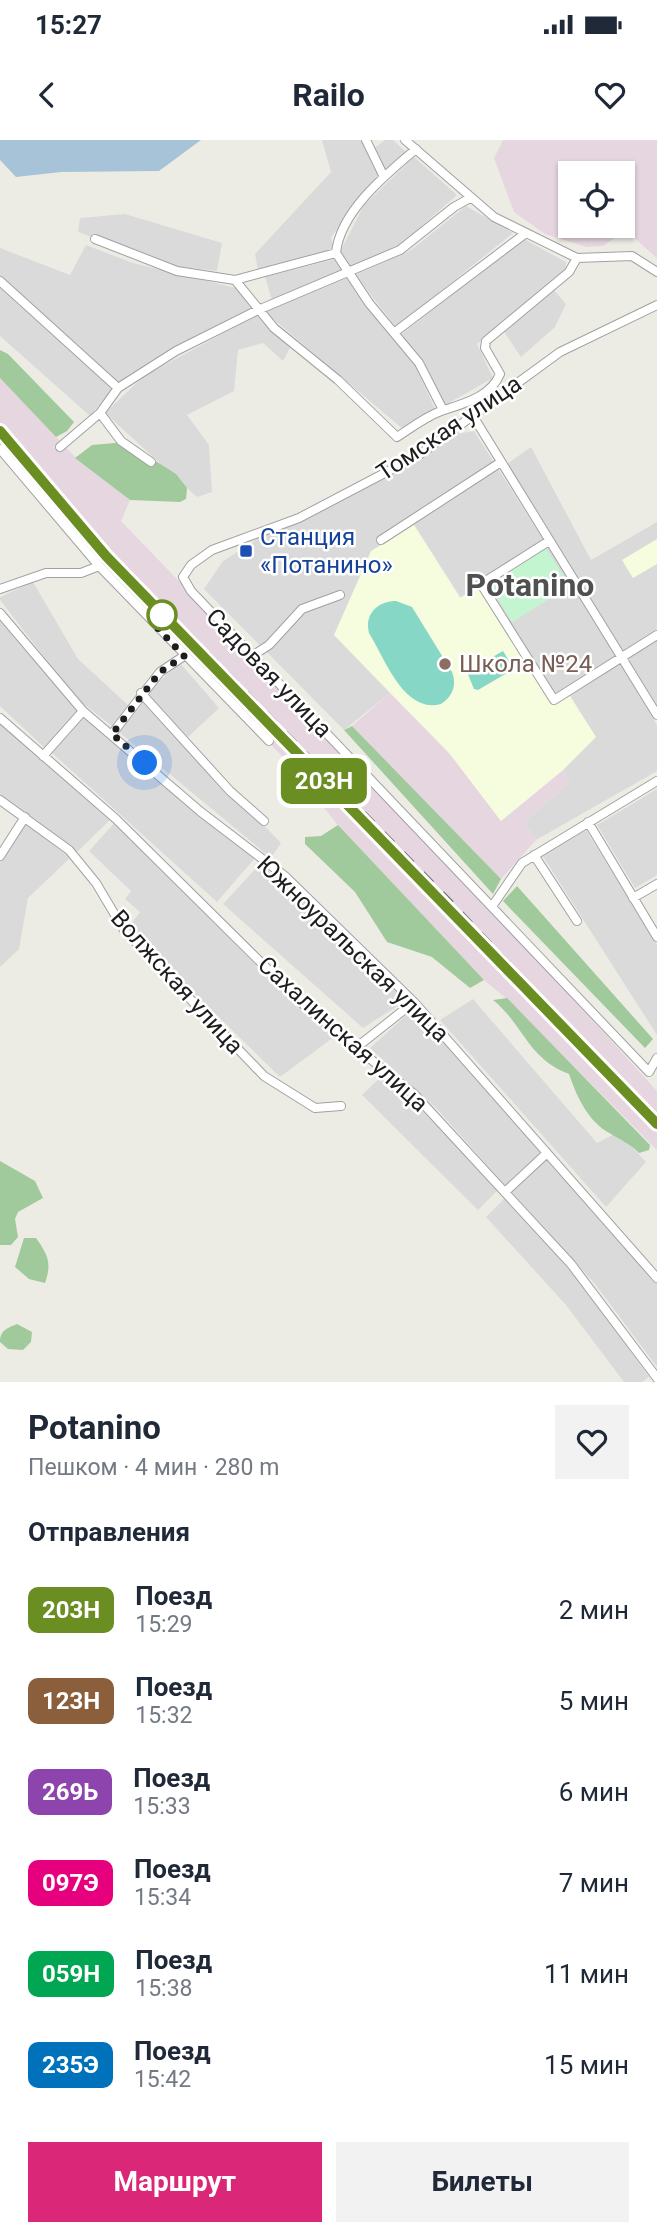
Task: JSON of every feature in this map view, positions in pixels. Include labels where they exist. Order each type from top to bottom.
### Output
[{"type":"street","points":[[366,140],[384,177]]},
{"type":"street","points":[[405,140],[494,217],[577,258],[632,256],[657,272]]},
{"type":"street","points":[[416,149],[384,177],[338,233],[336,253],[369,303],[396,332],[419,363],[443,410]]},
{"type":"street","points":[[60,447],[100,412],[118,388],[176,351],[258,310],[400,250],[454,207],[470,198]]},
{"type":"street","points":[[396,332],[526,233]]},
{"type":"street","points":[[95,239],[177,271],[235,279],[336,253]]},
{"type":"street","points":[[235,279],[274,328],[338,380],[397,437],[443,410],[470,403],[500,377],[485,348],[486,341],[569,272],[577,258]]},
{"type":"street","points":[[0,281],[118,388]]},
{"type":"street","name":"Томская улица","points":[[237,542],[299,518],[419,455],[560,352],[657,305]]},
{"type":"street","points":[[100,412],[121,441],[150,463]]},
{"type":"street","points":[[472,416],[657,715]]},
{"type":"street","points":[[0,449],[99,566],[269,741]]},
{"type":"street","points":[[381,540],[501,462]]},
{"type":"street","points":[[549,541],[481,584],[554,699],[657,635]]},
{"type":"street","name":"Садовая улица","points":[[237,542],[201,556],[183,577],[191,591],[493,905],[649,1072],[657,1058]]},
{"type":"street","points":[[0,589],[47,573],[81,573],[99,566]]},
{"type":"street","points":[[252,656],[270,645],[302,608],[340,595]]},
{"type":"street","name":"Южноуральская улица","points":[[0,612],[83,711],[201,812],[286,877],[414,1002],[657,1278]]},
{"type":"street","points":[[112,734],[141,693],[160,672],[184,656]]},
{"type":"street","points":[[141,693],[187,745],[264,821]]},
{"type":"street","points":[[43,756],[83,711]]},
{"type":"street","name":"Сахалинская улица","points":[[0,718],[116,818],[306,1007],[415,1095],[571,1264],[656,1376]]},
{"type":"street","points":[[493,905],[512,874],[534,855],[657,781]]},
{"type":"street","name":"Волжская улица","points":[[0,800],[69,850],[96,883],[124,930],[264,1076],[315,1108],[341,1106]]},
{"type":"street","points":[[0,856],[25,817]]},
{"type":"street","points":[[588,822],[657,937]]},
{"type":"street","points":[[534,855],[577,921]]},
{"type":"street","points":[[633,898],[657,884]]},
{"type":"street","points":[[357,1047],[414,1002]]},
{"type":"street","points":[[505,1192],[547,1153]]},
{"type":"shaded area","points":[[0,140],[201,140],[159,171],[61,172],[16,177],[0,160]]},
{"type":"shaded area","points":[[322,140],[362,140],[379,175],[331,237],[334,252],[258,270],[255,254],[331,172]]},
{"type":"shaded area","points":[[385,140],[393,140],[408,154],[387,172],[372,150]]},
{"type":"shaded area","points":[[503,140],[657,140],[657,258],[634,238],[635,161],[558,161],[558,238],[614,238],[603,246],[587,247],[545,234],[514,212],[494,158]]},
{"type":"shaded area","points":[[414,157],[457,195],[398,247],[351,269],[340,252],[364,205]]},
{"type":"shaded area","points":[[466,206],[513,233],[396,327],[355,275],[411,250]]},
{"type":"shaded area","points":[[125,214],[222,243],[217,271],[172,266],[78,232],[80,218]]},
{"type":"shaded area","points":[[524,239],[566,262],[565,272],[477,344],[493,378],[445,405],[402,334]]},
{"type":"shaded area","points":[[86,245],[133,263],[236,288],[254,308],[118,385],[0,277],[0,248],[70,275]]},
{"type":"shaded area","points":[[335,259],[343,271],[272,300],[265,277]]},
{"type":"shaded area","points":[[347,278],[415,365],[436,411],[404,430],[265,312]]},
{"type":"shaded area","points":[[0,287],[113,388],[90,416],[0,336]]},
{"type":"shaded area","points":[[553,289],[566,304],[555,327],[521,357],[503,330]]},
{"type":"shaded area","points":[[259,314],[290,348],[283,361],[263,343],[238,350],[234,391],[187,415],[209,445],[212,492],[197,497],[105,413],[144,376]]},
{"type":"shaded area","points":[[0,378],[78,460],[130,500],[121,521],[430,842],[657,1091],[657,1150],[507,999],[484,980],[338,825],[281,755],[121,587],[54,509],[0,443]]},
{"type":"shaded area","points":[[474,431],[617,655],[549,697],[478,586],[461,598],[414,525],[334,635],[390,693],[344,730],[204,589],[223,561],[261,537],[395,474],[456,434]]},
{"type":"shaded area","points":[[531,447],[591,560],[657,522],[657,629],[623,651],[507,464]]},
{"type":"shaded area","name":"Школа №24","points":[[414,525],[460,598],[478,586],[553,704],[570,696],[596,737],[563,770],[501,821],[450,754],[334,635],[371,551]]},
{"type":"shaded area","points":[[657,539],[657,564],[633,578],[622,560]]},
{"type":"shaded area","points":[[33,582],[78,659],[129,706],[113,727],[76,698],[0,600],[0,597]]},
{"type":"shaded area","points":[[396,601],[412,607],[452,672],[453,690],[441,704],[428,705],[416,701],[406,693],[389,670],[369,633],[369,620],[374,610],[383,603]]},
{"type":"shaded area","points":[[0,621],[81,711],[46,749],[0,706]]},
{"type":"shaded area","points":[[657,640],[657,708],[627,659]]},
{"type":"shaded area","points":[[503,651],[514,669],[478,690],[474,689],[467,672]]},
{"type":"shaded area","points":[[180,663],[219,708],[188,737],[146,693]]},
{"type":"shaded area","points":[[620,663],[657,725],[657,771],[536,840],[524,822],[569,783],[563,770],[595,737],[570,696]]},
{"type":"shaded area","points":[[390,693],[450,754],[501,821],[563,770],[569,783],[524,822],[536,840],[501,879],[352,726]]},
{"type":"shaded area","points":[[144,702],[281,843],[271,858],[119,732]]},
{"type":"shaded area","points":[[84,715],[255,858],[217,902],[51,752]]},
{"type":"shaded area","points":[[0,724],[112,818],[76,853],[0,795]]},
{"type":"shaded area","points":[[657,789],[657,875],[635,888],[597,825]]},
{"type":"shaded area","points":[[116,821],[334,1037],[280,1077],[128,928],[140,912],[125,899],[131,891],[89,851]]},
{"type":"shaded area","points":[[26,822],[70,858],[28,898],[19,949],[0,967],[0,862]]},
{"type":"shaded area","points":[[586,830],[657,944],[657,1035],[542,855]]},
{"type":"shaded area","points":[[260,864],[323,916],[407,1000],[363,1028],[223,904]]},
{"type":"shaded area","points":[[473,999],[597,1143],[618,1132],[646,1162],[606,1207],[440,1020]]},
{"type":"shaded area","points":[[413,1009],[542,1152],[506,1186],[436,1108],[370,1048]]},
{"type":"shaded area","points":[[385,1073],[499,1189],[478,1210],[362,1095]]},
{"type":"shaded area","points":[[548,1157],[657,1282],[657,1367],[595,1284],[511,1192]]},
{"type":"shaded area","points":[[505,1198],[581,1283],[649,1377],[642,1382],[624,1382],[566,1305],[486,1217]]},
{"type":"green space","points":[[0,350],[8,354],[74,422],[67,431],[56,437],[0,378]]},
{"type":"green space","points":[[126,442],[176,474],[187,488],[186,499],[180,502],[130,500],[75,458],[92,445]]},
{"type":"green space","points":[[545,547],[570,586],[512,622],[488,583]]},
{"type":"green space","points":[[352,726],[501,879],[493,894],[344,730]]},
{"type":"green space","points":[[338,825],[484,980],[470,988],[432,957],[387,942],[355,892],[305,844],[305,837],[321,836]]},
{"type":"green space","points":[[517,886],[653,1039],[645,1048],[503,901]]},
{"type":"green space","points":[[507,998],[650,1145],[649,1150],[639,1153],[596,1123],[580,1100],[569,1074],[544,1059],[493,1000]]},
{"type":"green space","points":[[0,1161],[35,1181],[43,1198],[18,1212],[15,1219],[18,1237],[11,1245],[0,1245]]},
{"type":"green space","points":[[24,1238],[36,1238],[46,1254],[48,1270],[45,1283],[29,1279],[15,1267]]},
{"type":"green space","points":[[17,1324],[32,1332],[31,1342],[23,1350],[8,1349],[0,1342],[3,1332]]},
{"type":"railway","points":[[0,425],[99,540],[452,901],[657,1119]]},
{"type":"railway","points":[[96,551],[488,956]]},
{"type":"train","name":"203Н","points":[[0,431],[53,497],[212,668],[657,1124]]},
{"type":"place","name":"Станция «Потанино»","points":[[246,551]]},
{"type":"place","name":"Школа №24","points":[[445,664]]},
{"type":"district","name":"Potanino","points":[[530,585]]},
{"type":"route","points":[[145,763],[112,734],[160,672],[184,656],[152,622],[162,615]]}]
